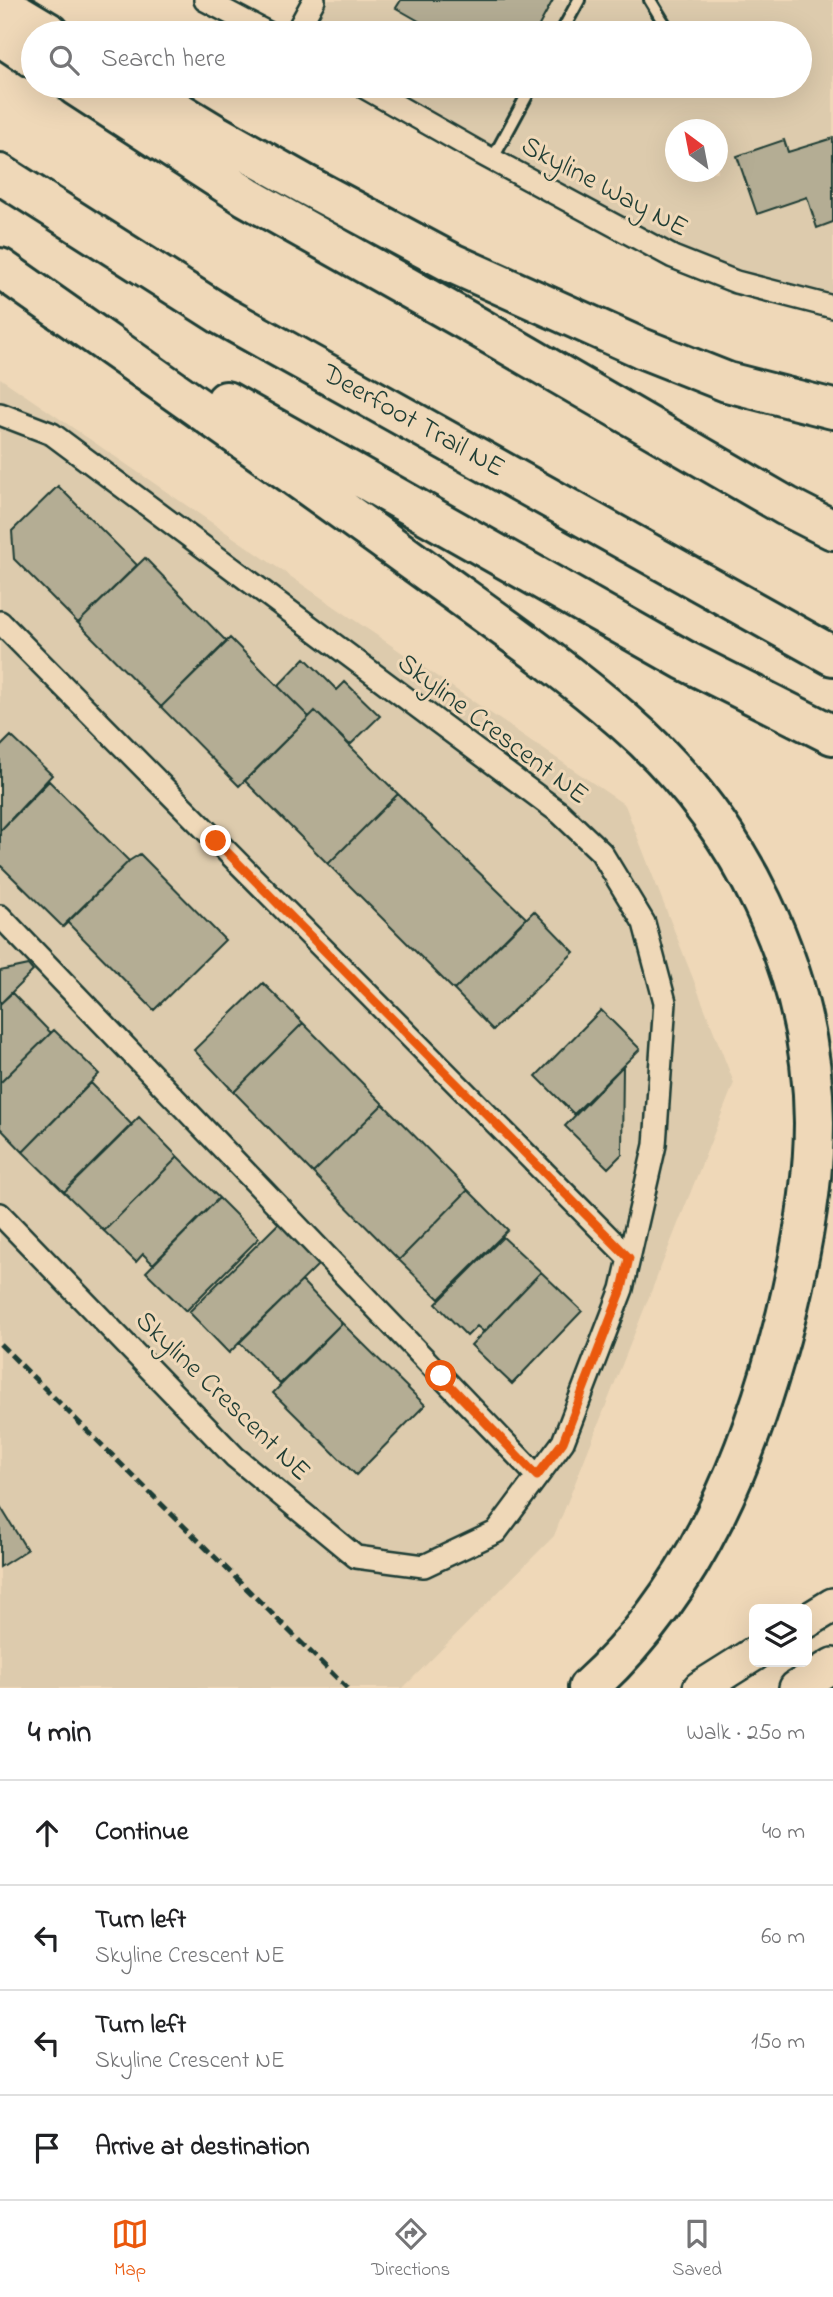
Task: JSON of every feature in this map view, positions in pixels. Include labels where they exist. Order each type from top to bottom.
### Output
[{"type":"highway","points":[[0,6],[30,21]]},
{"type":"highway","points":[[0,36],[21,50]]},
{"type":"highway","points":[[94,98],[247,197],[786,506],[833,530]]},
{"type":"highway","points":[[156,98],[215,134],[452,263],[641,348],[727,382],[833,409]]},
{"type":"highway","name":"Deerfoot Trail NE","points":[[0,174],[223,316],[833,656]]},
{"type":"highway","points":[[0,256],[171,369],[684,660],[833,735]]},
{"type":"highway","points":[[0,268],[361,523],[541,655],[626,723],[665,761],[714,818],[743,865],[767,912],[789,968],[803,1014],[814,1123],[810,1177],[795,1277],[760,1410],[726,1497],[708,1533],[660,1606],[629,1645],[588,1688]]},
{"type":"main road","points":[[812,1618],[833,1605]]},
{"type":"main road","points":[[700,1688],[749,1657]]},
{"type":"main road","points":[[796,1688],[833,1665]]},
{"type":"street","points":[[205,0],[245,21]]},
{"type":"street","points":[[303,21],[314,0]]},
{"type":"street","name":"Skyline Way NE","points":[[383,98],[673,257],[708,273],[833,307]]},
{"type":"street","name":"Skyline Crescent NE","points":[[0,414],[52,434],[560,813],[601,852],[644,923],[665,1002],[655,1145],[622,1289],[563,1442],[496,1532],[424,1566],[356,1557],[235,1457],[0,1214]]},
{"type":"street","points":[[0,622],[629,1258]]},
{"type":"street","points":[[0,916],[537,1476]]},
{"type":"lane","points":[[568,21],[579,0]]},
{"type":"lane","points":[[650,0],[663,21]]},
{"type":"lane","points":[[492,160],[526,98]]},
{"type":"shaded area","points":[[314,0],[833,0],[833,307],[736,282],[385,98],[812,98],[812,21],[303,21]]},
{"type":"shaded area","points":[[0,378],[625,805],[734,1083],[554,1536],[403,1688],[0,1688]]},
{"type":"building","points":[[401,0],[553,0],[542,21],[419,21],[396,8]]},
{"type":"building","points":[[833,138],[833,222],[817,228],[807,197],[757,214],[737,156],[784,140],[788,152]]},
{"type":"building","points":[[58,486],[137,565],[78,623],[14,559],[12,531]]},
{"type":"building","points":[[145,558],[227,642],[161,707],[78,623]]},
{"type":"building","points":[[230,638],[309,717],[239,786],[161,707]]},
{"type":"building","points":[[305,658],[337,690],[345,682],[380,716],[350,745],[315,711],[309,717],[278,686]]},
{"type":"building","points":[[315,711],[398,794],[328,864],[245,781]]},
{"type":"building","points":[[11,736],[52,775],[0,831],[0,747]]},
{"type":"building","points":[[49,781],[129,861],[63,927],[0,865],[0,831]]},
{"type":"building","points":[[398,794],[526,918],[454,990],[328,864]]},
{"type":"building","points":[[140,854],[225,940],[154,1010],[67,922],[129,861]]},
{"type":"building","points":[[534,911],[574,952],[493,1030],[454,990]]},
{"type":"building","points":[[28,965],[33,971],[0,1004],[0,971]]},
{"type":"building","points":[[263,983],[303,1023],[234,1092],[194,1050]]},
{"type":"building","points":[[12,993],[51,1033],[0,1083],[0,1004]]},
{"type":"building","points":[[601,1010],[640,1049],[574,1114],[536,1076]]},
{"type":"building","points":[[303,1023],[383,1104],[313,1173],[234,1092]]},
{"type":"building","points":[[54,1030],[99,1074],[23,1152],[0,1128],[0,1083]]},
{"type":"building","points":[[623,1066],[622,1154],[608,1168],[565,1126]]},
{"type":"building","points":[[91,1083],[132,1125],[64,1192],[23,1152]]},
{"type":"building","points":[[383,1104],[468,1190],[399,1260],[313,1173]]},
{"type":"building","points":[[139,1117],[178,1157],[104,1231],[64,1192]]},
{"type":"building","points":[[178,1157],[219,1198],[153,1264],[143,1254],[136,1262],[104,1231]]},
{"type":"building","points":[[468,1190],[508,1230],[439,1299],[399,1260]]},
{"type":"building","points":[[219,1198],[259,1238],[186,1311],[146,1272]]},
{"type":"building","points":[[279,1223],[319,1264],[229,1353],[189,1312]]},
{"type":"building","points":[[503,1237],[541,1272],[484,1332],[477,1326],[467,1336],[436,1304]]},
{"type":"building","points":[[541,1272],[582,1311],[512,1384],[471,1345]]},
{"type":"building","points":[[302,1281],[342,1323],[280,1384],[239,1342]]},
{"type":"building","points":[[342,1323],[425,1405],[356,1475],[273,1393]]},
{"type":"building","points":[[0,1506],[27,1550],[0,1567]]},
{"type":"railway","points":[[0,1344],[347,1688]]},
{"type":"route","points":[[216,841],[629,1258],[622,1289],[563,1442],[537,1476],[441,1376]]}]
